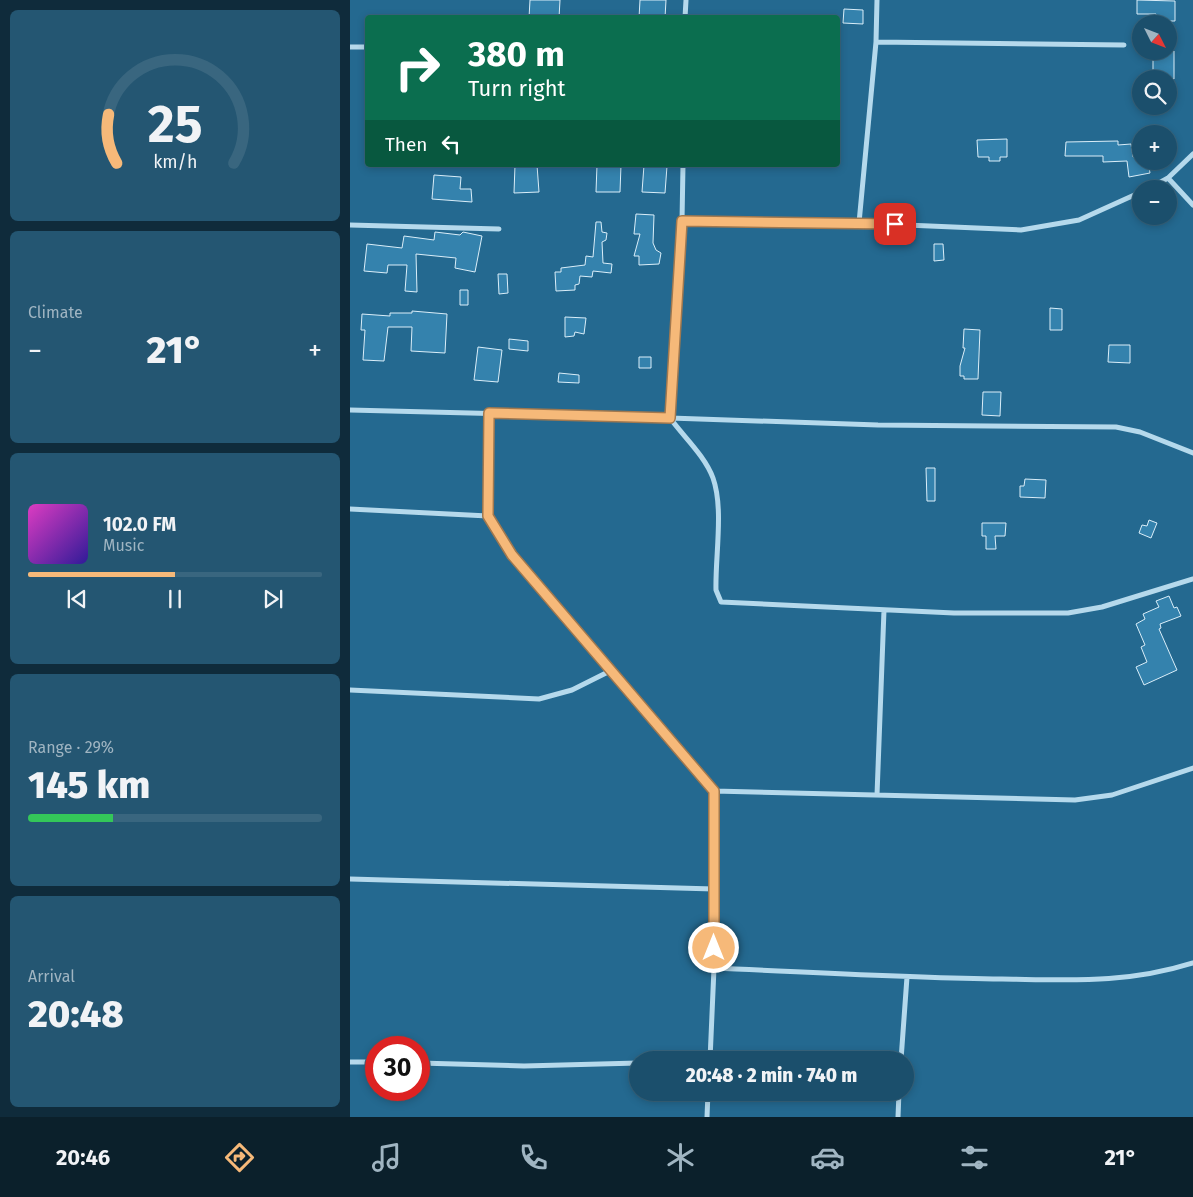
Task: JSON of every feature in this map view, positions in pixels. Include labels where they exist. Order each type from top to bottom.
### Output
[{"type":"street","points":[[686,0],[686,15]]},
{"type":"street","points":[[859,223],[876,42],[877,0]]},
{"type":"street","points":[[876,42],[1124,45]]},
{"type":"street","points":[[350,47],[365,47]]},
{"type":"street","points":[[1164,180],[1193,154]]},
{"type":"street","points":[[683,167],[682,221],[670,418],[704,462],[713,479],[717,506],[716,590],[721,602],[884,610],[1068,614],[1193,579]]},
{"type":"street","points":[[1168,178],[1193,205]]},
{"type":"street","points":[[682,221],[859,223],[1021,230],[1080,220],[1132,196]]},
{"type":"street","points":[[350,225],[499,229]]},
{"type":"street","points":[[350,410],[878,425],[1116,427],[1140,432],[1193,453]]},
{"type":"street","points":[[489,413],[488,516],[512,555],[714,791],[714,968],[710,1051]]},
{"type":"street","points":[[350,509],[488,516]]},
{"type":"street","points":[[876,795],[884,610]]},
{"type":"street","points":[[350,690],[539,699],[572,690],[610,670]]},
{"type":"street","points":[[714,791],[1075,800],[1112,795],[1193,768]]},
{"type":"street","points":[[350,879],[714,889]]},
{"type":"street","points":[[714,968],[907,977],[1110,981],[1142,976],[1193,963]]},
{"type":"street","points":[[902,1051],[907,977]]},
{"type":"street","points":[[350,1062],[365,1062]]},
{"type":"street","points":[[430,1063],[524,1066],[629,1063]]},
{"type":"street","points":[[707,1117],[708,1101]]},
{"type":"street","points":[[898,1117],[899,1101]]},
{"type":"building","points":[[530,0],[560,0],[559,15],[529,15]]},
{"type":"building","points":[[640,0],[666,0],[665,15],[639,15]]},
{"type":"building","points":[[1137,0],[1175,1],[1175,15],[1137,14]]},
{"type":"building","points":[[844,9],[863,10],[863,24],[843,23]]},
{"type":"building","points":[[1153,60],[1174,60],[1174,70],[1153,70]]},
{"type":"building","points":[[1007,139],[1007,157],[1000,157],[1000,161],[989,161],[989,157],[978,157],[977,140]]},
{"type":"building","points":[[1118,141],[1118,145],[1131,144],[1132,170],[1150,170],[1150,173],[1129,177],[1127,161],[1103,162],[1103,156],[1065,156],[1066,142]]},
{"type":"building","points":[[515,167],[537,167],[539,192],[514,193]]},
{"type":"building","points":[[597,167],[621,167],[620,192],[596,192]]},
{"type":"building","points":[[644,167],[667,167],[665,193],[642,192]]},
{"type":"building","points":[[434,175],[461,177],[460,189],[471,189],[472,202],[432,199]]},
{"type":"building","points":[[636,214],[654,215],[653,243],[656,250],[661,253],[659,264],[639,265],[639,256],[634,256],[640,234],[634,234]]},
{"type":"building","points":[[596,222],[601,222],[602,232],[607,233],[606,240],[602,242],[603,263],[612,264],[611,273],[593,271],[592,277],[580,276],[579,284],[575,285],[575,290],[556,291],[555,272],[561,272],[561,268],[585,265],[586,256],[593,257]]},
{"type":"building","points":[[435,232],[460,235],[463,232],[482,236],[475,272],[455,268],[456,258],[416,254],[417,292],[405,291],[407,265],[388,265],[387,273],[364,271],[367,244],[402,248],[404,236],[434,240]]},
{"type":"building","points":[[934,244],[943,244],[944,260],[934,261]]},
{"type":"building","points":[[498,274],[507,274],[508,293],[499,294]]},
{"type":"building","points":[[460,290],[468,290],[468,305],[460,305]]},
{"type":"building","points":[[1050,308],[1062,309],[1062,330],[1050,330]]},
{"type":"building","points":[[412,311],[447,314],[445,353],[411,351],[412,327],[388,327],[384,361],[363,360],[365,330],[361,330],[362,314],[390,316],[390,313],[412,313]]},
{"type":"building","points":[[565,317],[586,318],[584,334],[575,332],[574,336],[565,337]]},
{"type":"building","points":[[964,329],[980,330],[978,379],[964,379],[964,376],[960,376],[960,366],[965,348],[963,348]]},
{"type":"building","points":[[509,339],[528,341],[528,351],[509,349]]},
{"type":"building","points":[[1109,345],[1130,345],[1130,363],[1108,362]]},
{"type":"building","points":[[478,347],[502,350],[498,382],[474,380]]},
{"type":"building","points":[[639,357],[651,357],[651,368],[639,368]]},
{"type":"building","points":[[559,373],[579,375],[579,383],[558,382]]},
{"type":"building","points":[[983,392],[1001,392],[1000,416],[982,415]]},
{"type":"building","points":[[926,468],[935,468],[935,501],[927,501]]},
{"type":"building","points":[[1025,479],[1046,480],[1045,498],[1020,497],[1020,486],[1024,486]]},
{"type":"building","points":[[1149,520],[1157,523],[1151,538],[1139,533],[1142,525],[1147,526]]},
{"type":"building","points":[[982,523],[1006,523],[1005,536],[995,536],[996,549],[986,549],[986,536],[982,536]]},
{"type":"building","points":[[1169,596],[1174,608],[1177,607],[1181,616],[1160,624],[1161,628],[1159,629],[1177,670],[1144,685],[1136,667],[1147,662],[1141,647],[1145,645],[1136,624],[1145,619],[1143,614],[1159,607],[1156,601]]},
{"type":"route","points":[[714,948],[714,791],[681,755],[512,555],[488,516],[489,413],[670,418],[682,221],[895,224]]}]
